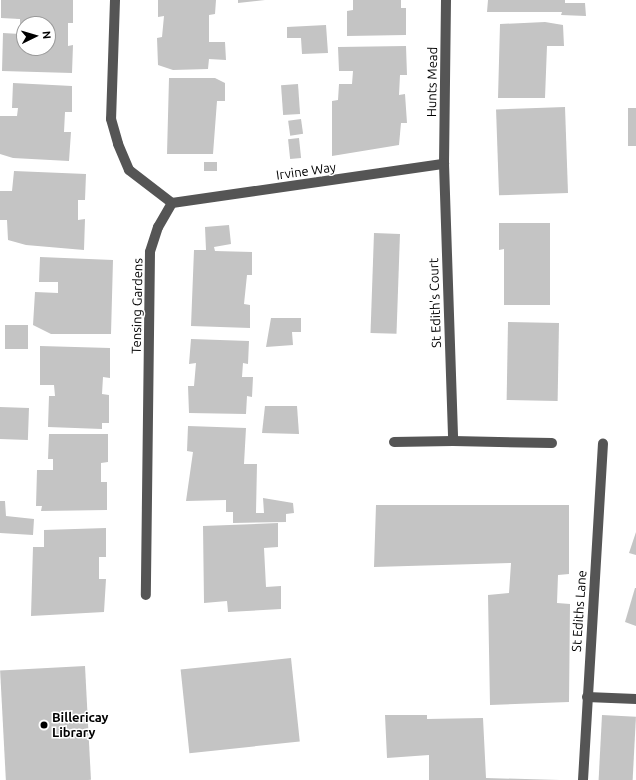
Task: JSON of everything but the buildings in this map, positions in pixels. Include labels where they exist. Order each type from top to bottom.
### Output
[{"type":"street","points":[[115,0],[111,119],[118,144],[129,170],[172,203]]},
{"type":"street","name":"Hunts Mead","points":[[444,164],[446,0]]},
{"type":"street","name":"Irvine Way","points":[[172,203],[444,164]]},
{"type":"street","name":"St Edith's Court","points":[[444,164],[453,441]]},
{"type":"street","name":"Tensing Gardens","points":[[146,594],[150,252],[158,228],[172,203]]},
{"type":"street","points":[[394,442],[453,441],[552,443]]},
{"type":"street","name":"St Ediths Lane","points":[[583,780],[603,444]]},
{"type":"street","points":[[587,698],[636,699]]},
{"type":"place","name":"Billericay Library","points":[[44,725]]}]
